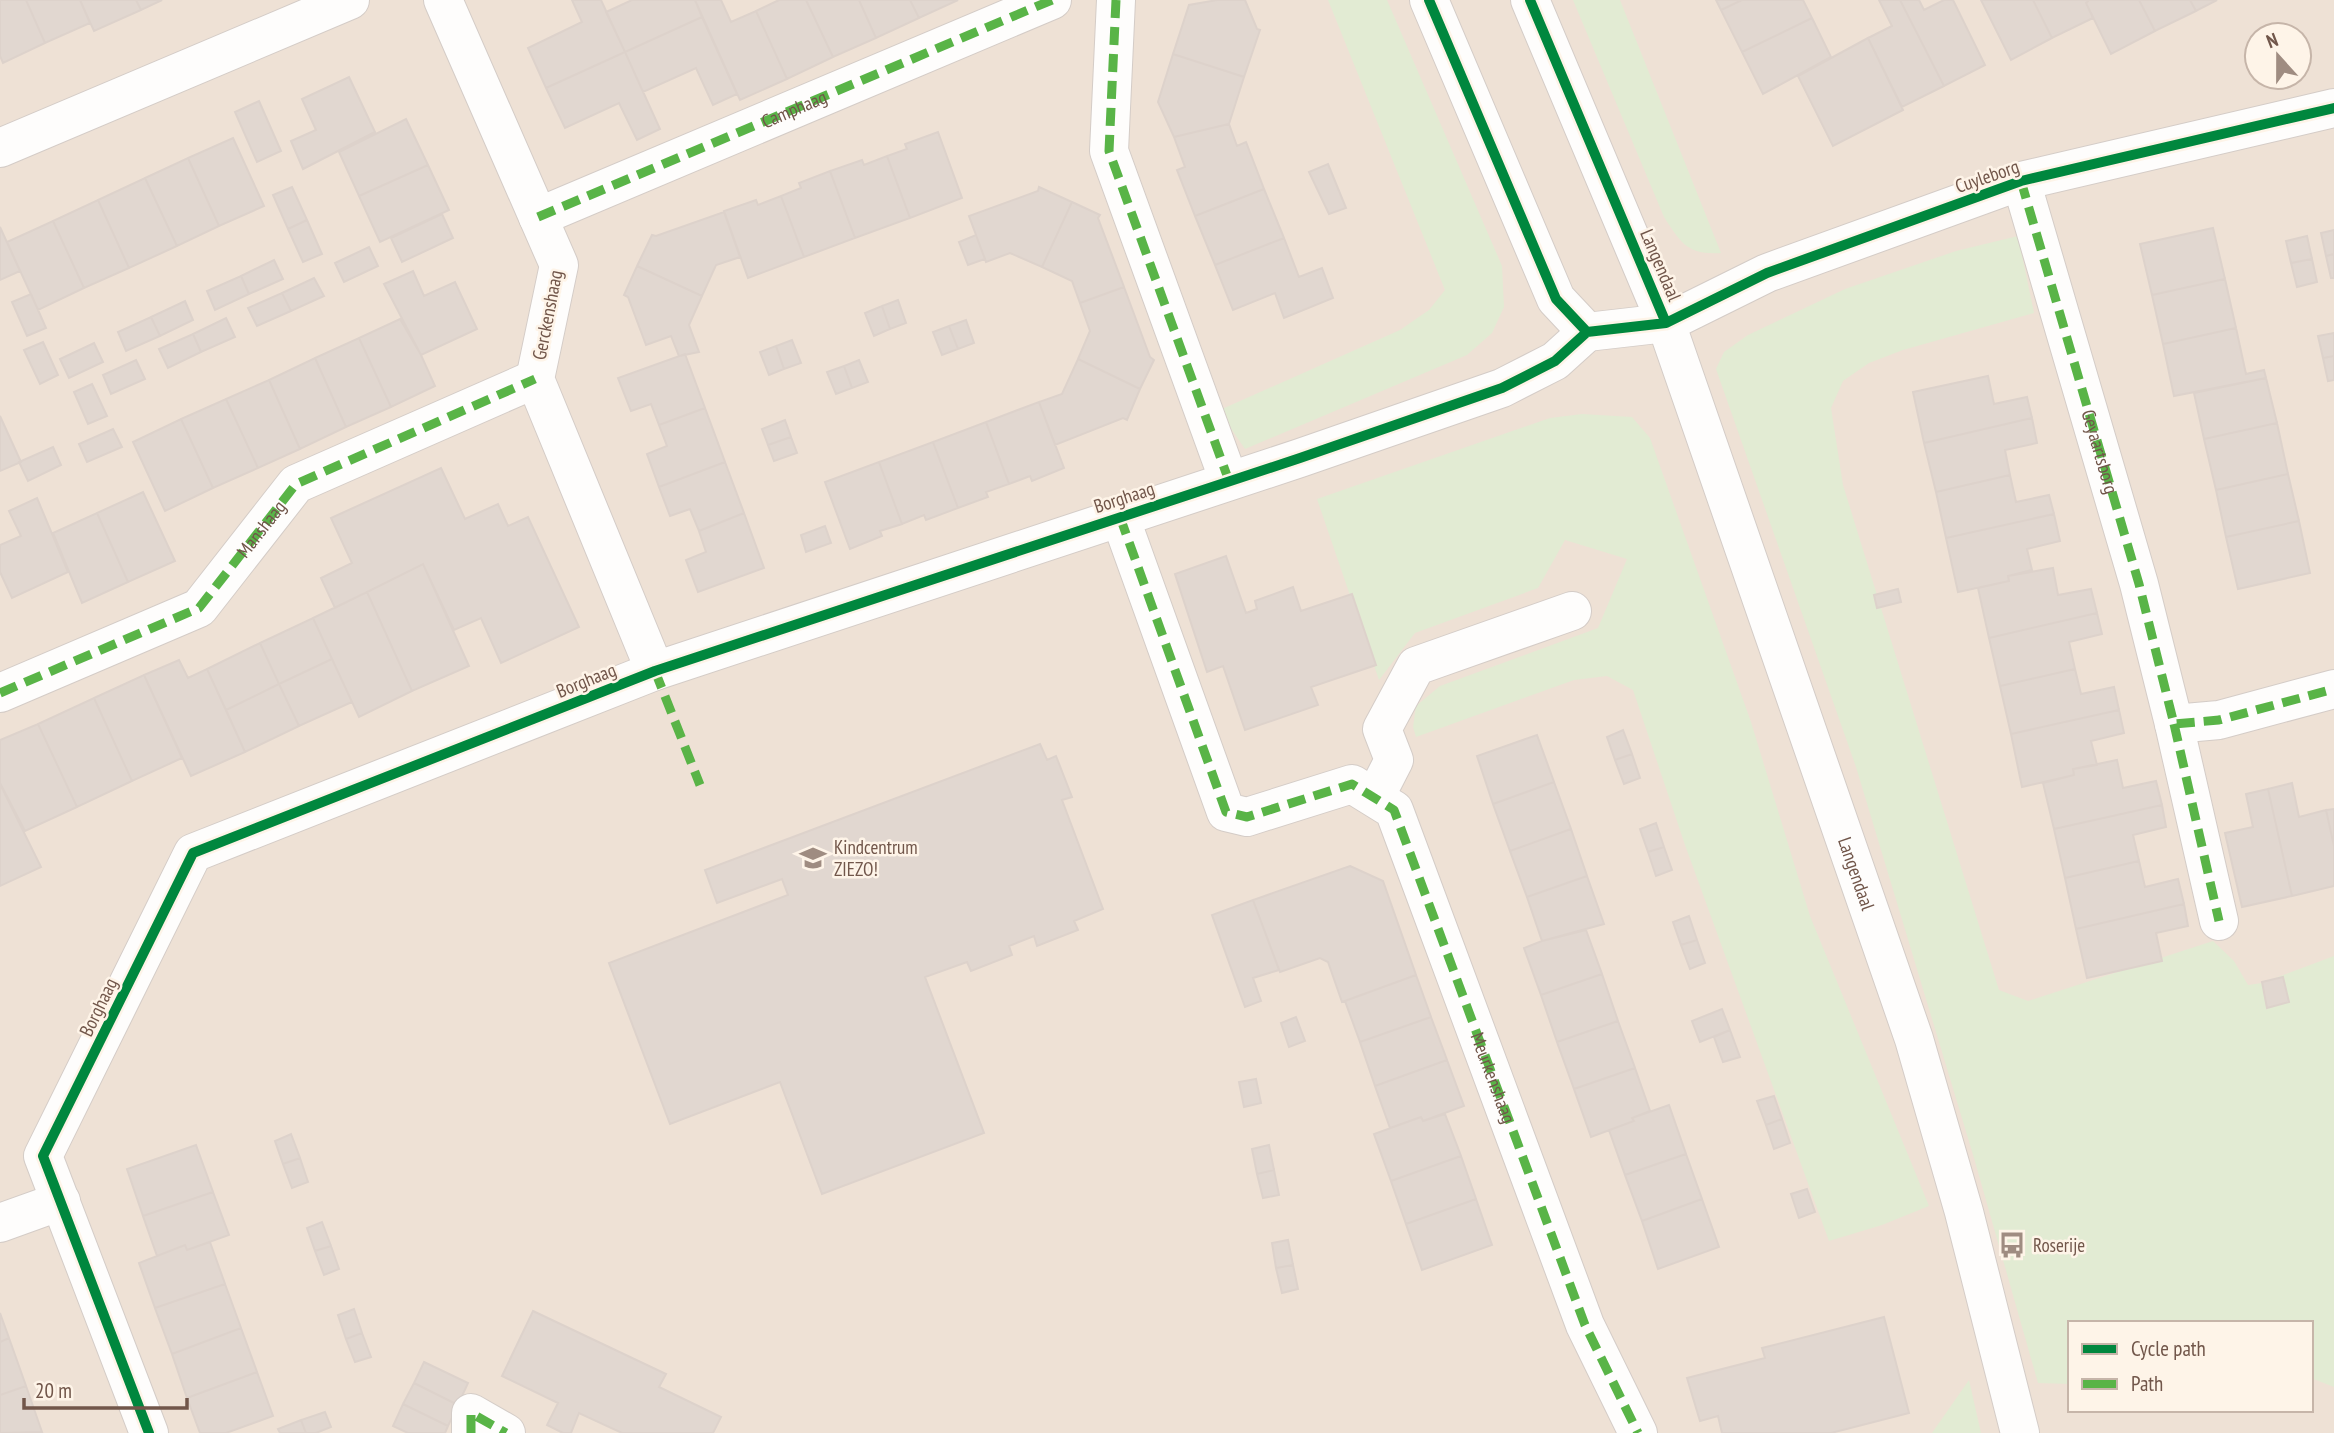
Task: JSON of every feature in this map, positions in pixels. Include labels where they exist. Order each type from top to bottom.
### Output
[{"type":"street","points":[[0,148],[350,0]]},
{"type":"street","name":"Gerckenshaag","points":[[443,0],[559,265],[535,379],[655,671]]},
{"type":"street","name":"Camphaag","points":[[538,217],[1052,0]]},
{"type":"street","points":[[1116,0],[1109,151],[1229,481]]},
{"type":"street","points":[[1429,0],[1556,299],[1587,332]]},
{"type":"street","name":"Langendaal","points":[[1530,0],[1666,323],[1914,1039],[1964,1212],[2020,1433]]},
{"type":"street","name":"Cuyleborg","points":[[1666,323],[1767,273],[2021,181],[2334,108]]},
{"type":"street","name":"Geyaartsborg","points":[[2021,181],[2139,584],[2220,920]]},
{"type":"street","name":"Langendaal","points":[[1587,332],[1666,323]]},
{"type":"street","name":"Borghaag","points":[[149,1433],[43,1156],[193,853],[655,671],[1502,388],[1555,361],[1587,332]]},
{"type":"street","name":"Manshaag","points":[[0,693],[199,608],[296,484],[535,379]]},
{"type":"street","points":[[1120,517],[1226,812],[1247,817],[1352,784],[1385,804],[1394,760],[1382,729],[1416,666],[1572,611]]},
{"type":"street","points":[[2174,724],[2219,720],[2334,689]]},
{"type":"street","name":"Meurkenshaag","points":[[1385,804],[1585,1325],[1638,1433]]},
{"type":"street","points":[[0,1223],[61,1201]]},
{"type":"street","points":[[471,1433],[471,1413],[506,1433]]},
{"type":"shaded area","points":[[0,0],[2334,0],[2334,1433],[0,1433]]},
{"type":"green space","points":[[1328,0],[1387,0],[1502,266],[1504,307],[1492,333],[1467,355],[1245,449],[1222,409],[1400,330],[1429,310],[1445,290]]},
{"type":"green space","points":[[1573,0],[1620,0],[1721,253],[1700,252],[1686,246],[1664,217]]},
{"type":"green space","points":[[2018,236],[2034,313],[1903,350],[1869,363],[1843,381],[1831,408],[1843,485],[1999,990],[2028,1001],[2213,941],[2234,961],[2248,985],[2262,983],[2334,956],[2334,1387],[2313,1379],[2313,1321],[2068,1321],[2068,1384],[2038,1383],[1974,1158],[1856,767],[1716,369],[1724,352],[1748,335],[1845,289],[1956,251]]},
{"type":"green space","points":[[1582,414],[1632,417],[1650,438],[1751,722],[1810,916],[1929,1206],[1882,1225],[1829,1241],[1685,845],[1633,690],[1607,676],[1574,680],[1416,737],[1413,727],[1416,706],[1440,686],[1598,628],[1627,559],[1565,540],[1538,588],[1415,633],[1379,680],[1317,499],[1550,418]]},
{"type":"green space","points":[[1969,1380],[1981,1433],[1932,1433]]},
{"type":"building","points":[[0,0],[26,0],[45,43],[3,63],[0,56]]},
{"type":"building","points":[[26,0],[80,0],[90,23],[45,43]]},
{"type":"building","points":[[80,0],[136,0],[141,10],[94,31]]},
{"type":"building","points":[[136,0],[162,0],[141,10]]},
{"type":"building","points":[[572,0],[601,0],[625,52],[546,88],[528,48],[582,22]]},
{"type":"building","points":[[632,0],[695,0],[702,17],[625,52],[606,12]]},
{"type":"building","points":[[695,0],[721,0],[731,22],[756,11],[787,79],[740,100]]},
{"type":"building","points":[[779,0],[806,0],[833,57],[787,79],[756,11]]},
{"type":"building","points":[[806,0],[859,0],[876,38],[833,57]]},
{"type":"building","points":[[859,0],[910,0],[919,18],[876,38]]},
{"type":"building","points":[[910,0],[958,0],[919,18]]},
{"type":"building","points":[[1217,0],[1245,0],[1257,29],[1260,30],[1244,77],[1173,54],[1189,5]]},
{"type":"building","points":[[1716,0],[1742,0],[1721,10]]},
{"type":"building","points":[[1742,0],[1803,0],[1812,18],[1742,52],[1721,10]]},
{"type":"building","points":[[1879,0],[1900,0],[1944,86],[1902,107],[1868,38],[1892,26]]},
{"type":"building","points":[[1900,0],[1919,0],[1924,10],[1944,0],[1953,0],[1985,65],[1944,86]]},
{"type":"building","points":[[1981,0],[2033,0],[2052,38],[2011,60]]},
{"type":"building","points":[[2033,0],[2089,0],[2086,3],[2093,18],[2052,38]]},
{"type":"building","points":[[2089,0],[2139,0],[2155,31],[2111,54],[2086,3]]},
{"type":"building","points":[[2139,0],[2190,0],[2196,11],[2155,31]]},
{"type":"building","points":[[2190,0],[2217,0],[2196,11]]},
{"type":"building","points":[[702,17],[737,94],[713,105],[696,68],[643,92],[625,52]]},
{"type":"building","points":[[1812,18],[1831,57],[1763,94],[1742,52]]},
{"type":"building","points":[[1868,38],[1903,110],[1833,146],[1798,76]]},
{"type":"building","points":[[625,52],[660,129],[637,140],[619,103],[565,128],[546,88]]},
{"type":"building","points":[[1173,54],[1244,77],[1229,124],[1174,137],[1158,102]]},
{"type":"building","points":[[349,77],[375,132],[303,169],[291,141],[316,130],[302,99]]},
{"type":"building","points":[[259,101],[281,151],[257,162],[235,112]]},
{"type":"building","points":[[406,119],[428,165],[359,196],[339,152]]},
{"type":"building","points":[[1229,124],[1237,146],[1246,142],[1264,189],[1195,216],[1177,170],[1185,167],[1174,137]]},
{"type":"building","points":[[938,132],[962,198],[910,218],[887,156],[907,149],[905,144]]},
{"type":"building","points":[[233,138],[264,206],[219,226],[188,158]]},
{"type":"building","points":[[887,156],[910,218],[855,238],[830,171],[862,160],[864,165]]},
{"type":"building","points":[[188,158],[219,226],[177,246],[145,178]]},
{"type":"building","points":[[1328,164],[1346,208],[1329,214],[1309,172]]},
{"type":"building","points":[[428,165],[449,210],[380,242],[359,196]]},
{"type":"building","points":[[830,171],[855,238],[804,257],[781,196],[801,188],[799,183]]},
{"type":"building","points":[[145,178],[177,246],[129,268],[98,200]]},
{"type":"building","points":[[292,187],[307,220],[288,229],[273,195]]},
{"type":"building","points":[[1039,187],[1072,202],[1042,267],[1010,253],[986,262],[969,216],[1038,191]]},
{"type":"building","points":[[1264,189],[1284,238],[1215,265],[1195,216]]},
{"type":"building","points":[[781,196],[804,257],[748,278],[724,211],[756,200],[758,205]]},
{"type":"building","points":[[98,200],[129,268],[84,288],[53,221]]},
{"type":"building","points":[[1072,202],[1100,215],[1098,218],[1124,287],[1080,303],[1072,281],[1042,267]]},
{"type":"building","points":[[724,212],[740,257],[716,265],[702,296],[637,266],[652,235],[656,236]]},
{"type":"building","points":[[442,214],[453,238],[402,262],[391,238]]},
{"type":"building","points":[[307,220],[322,254],[303,262],[288,229]]},
{"type":"building","points":[[53,221],[84,288],[38,310],[7,242]]},
{"type":"building","points":[[0,227],[20,271],[0,280]]},
{"type":"building","points":[[2213,228],[2225,279],[2152,295],[2140,244]]},
{"type":"building","points":[[2334,230],[2334,254],[2326,256],[2321,233]]},
{"type":"building","points":[[976,235],[985,259],[968,265],[959,242]]},
{"type":"building","points":[[2307,236],[2312,259],[2291,263],[2286,241]]},
{"type":"building","points":[[1284,238],[1299,277],[1322,268],[1333,298],[1284,318],[1275,293],[1233,310],[1215,265]]},
{"type":"building","points":[[369,247],[378,266],[344,282],[335,263]]},
{"type":"building","points":[[2334,254],[2334,278],[2331,278],[2326,256]]},
{"type":"building","points":[[2312,259],[2317,282],[2297,287],[2291,263]]},
{"type":"building","points":[[274,260],[283,279],[249,294],[241,276]]},
{"type":"building","points":[[637,266],[702,296],[689,325],[699,352],[679,356],[671,336],[646,345],[628,297],[624,295]]},
{"type":"building","points":[[413,271],[424,296],[455,282],[477,329],[421,355],[384,284]]},
{"type":"building","points":[[241,276],[249,294],[215,310],[207,291]]},
{"type":"building","points":[[314,278],[324,296],[291,311],[282,293]]},
{"type":"building","points":[[2225,279],[2236,328],[2163,344],[2152,295]]},
{"type":"building","points":[[1124,287],[1150,357],[1154,360],[1140,389],[1078,359],[1090,331],[1080,303]]},
{"type":"building","points":[[282,293],[291,311],[257,326],[248,308]]},
{"type":"building","points":[[31,294],[46,328],[27,336],[12,302]]},
{"type":"building","points":[[898,300],[906,323],[890,329],[882,306]]},
{"type":"building","points":[[185,301],[193,320],[160,336],[151,317]]},
{"type":"building","points":[[882,306],[890,329],[874,336],[865,313]]},
{"type":"building","points":[[151,317],[160,336],[126,351],[118,332]]},
{"type":"building","points":[[226,318],[235,337],[201,352],[193,334]]},
{"type":"building","points":[[400,319],[435,386],[391,407],[359,338]]},
{"type":"building","points":[[966,320],[974,343],[958,349],[949,326]]},
{"type":"building","points":[[949,326],[958,349],[942,355],[933,332]]},
{"type":"building","points":[[2236,328],[2246,374],[2264,370],[2266,378],[2174,396],[2163,344]]},
{"type":"building","points":[[2334,333],[2334,356],[2323,358],[2318,336]]},
{"type":"building","points":[[193,334],[201,352],[168,368],[159,349]]},
{"type":"building","points":[[359,338],[391,407],[346,427],[315,358]]},
{"type":"building","points":[[792,340],[801,363],[784,369],[776,346]]},
{"type":"building","points":[[43,342],[58,375],[40,384],[24,350]]},
{"type":"building","points":[[94,343],[103,362],[69,378],[60,359]]},
{"type":"building","points":[[776,346],[784,369],[769,375],[760,352]]},
{"type":"building","points":[[685,354],[705,408],[659,425],[651,404],[631,411],[618,378]]},
{"type":"building","points":[[2334,356],[2334,380],[2328,381],[2323,358]]},
{"type":"building","points":[[315,358],[346,427],[300,449],[269,380]]},
{"type":"building","points":[[1078,359],[1140,389],[1127,420],[1123,418],[1055,445],[1039,402],[1062,394]]},
{"type":"building","points":[[136,360],[145,379],[111,394],[103,375]]},
{"type":"building","points":[[859,360],[868,382],[852,388],[844,366]]},
{"type":"building","points":[[844,366],[852,388],[836,394],[827,372]]},
{"type":"building","points":[[1988,376],[1994,404],[2027,397],[2032,418],[1924,443],[1913,392]]},
{"type":"building","points":[[2266,378],[2277,423],[2204,439],[2194,393]]},
{"type":"building","points":[[269,380],[300,449],[258,468],[226,399]]},
{"type":"building","points":[[92,384],[107,416],[88,424],[74,392]]},
{"type":"building","points":[[226,399],[258,468],[213,488],[181,419]]},
{"type":"building","points":[[1039,402],[1064,468],[1032,481],[1030,476],[1009,484],[986,422]]},
{"type":"building","points":[[705,408],[725,462],[659,487],[647,454],[667,446],[659,425]]},
{"type":"building","points":[[0,416],[21,462],[0,471]]},
{"type":"building","points":[[2032,418],[2037,443],[2005,450],[2010,475],[1936,492],[1924,443]]},
{"type":"building","points":[[181,419],[213,488],[165,511],[133,442]]},
{"type":"building","points":[[785,420],[791,437],[768,445],[762,429]]},
{"type":"building","points":[[986,422],[1009,484],[986,492],[988,497],[958,508],[933,442]]},
{"type":"building","points":[[2277,423],[2288,474],[2216,490],[2204,439]]},
{"type":"building","points":[[113,429],[122,447],[87,462],[79,444]]},
{"type":"building","points":[[791,437],[797,453],[774,461],[768,445]]},
{"type":"building","points":[[933,442],[958,508],[926,520],[924,515],[902,524],[879,462]]},
{"type":"building","points":[[53,447],[61,465],[28,481],[19,462]]},
{"type":"building","points":[[725,462],[744,513],[699,531],[690,509],[670,516],[659,487]]},
{"type":"building","points":[[879,462],[902,524],[880,531],[882,536],[850,549],[825,482]]},
{"type":"building","points":[[441,468],[465,519],[498,504],[508,526],[528,517],[579,627],[501,663],[481,618],[454,630],[423,564],[335,608],[321,578],[352,563],[331,518]]},
{"type":"building","points":[[2288,474],[2299,521],[2226,537],[2216,490]]},
{"type":"building","points":[[2010,475],[2016,502],[2049,495],[2054,514],[1946,538],[1936,492]]},
{"type":"building","points":[[143,492],[175,561],[128,582],[97,513]]},
{"type":"building","points":[[37,498],[68,572],[12,598],[0,572],[0,545],[21,536],[9,511]]},
{"type":"building","points":[[97,513],[128,582],[82,603],[53,533]]},
{"type":"building","points":[[744,513],[764,568],[698,592],[686,560],[706,552],[699,531]]},
{"type":"building","points":[[2054,514],[2060,541],[2027,549],[2032,570],[2008,576],[2009,581],[1958,592],[1946,538]]},
{"type":"building","points":[[2299,521],[2310,573],[2238,589],[2226,537]]},
{"type":"building","points":[[825,526],[831,543],[806,552],[801,535]]},
{"type":"building","points":[[1226,556],[1246,613],[1257,609],[1255,601],[1293,587],[1301,611],[1352,594],[1376,665],[1311,687],[1318,705],[1245,730],[1223,666],[1207,672],[1175,574]]},
{"type":"building","points":[[423,564],[469,666],[412,691],[367,592]]},
{"type":"building","points":[[2053,568],[2058,595],[2091,589],[2097,613],[1989,638],[1978,588],[2009,581],[2008,576]]},
{"type":"building","points":[[1898,589],[1901,602],[1877,608],[1874,595]]},
{"type":"building","points":[[367,592],[412,691],[359,717],[313,618]]},
{"type":"building","points":[[2097,613],[2102,634],[2069,642],[2075,669],[2000,686],[1989,638]]},
{"type":"building","points":[[313,618],[332,659],[279,684],[260,643]]},
{"type":"building","points":[[260,643],[279,684],[226,710],[207,669]]},
{"type":"building","points":[[332,659],[352,702],[299,726],[279,684]]},
{"type":"building","points":[[179,660],[188,678],[207,669],[245,752],[191,776],[144,675]]},
{"type":"building","points":[[2075,669],[2081,694],[2114,687],[2119,710],[2011,734],[2000,686]]},
{"type":"building","points":[[144,675],[182,758],[132,781],[94,698]]},
{"type":"building","points":[[279,684],[299,726],[245,752],[226,710]]},
{"type":"building","points":[[94,698],[132,781],[77,807],[38,724]]},
{"type":"building","points":[[2119,710],[2124,733],[2091,741],[2097,765],[2073,769],[2074,775],[2022,787],[2011,734]]},
{"type":"building","points":[[38,724],[77,807],[25,831],[0,783],[0,740]]},
{"type":"building","points":[[1623,730],[1632,754],[1615,760],[1607,737]]},
{"type":"building","points":[[1537,735],[1554,782],[1493,804],[1477,756]]},
{"type":"building","points":[[1040,744],[1047,760],[1056,756],[1072,797],[1062,800],[1103,909],[1074,921],[1078,930],[1037,946],[1034,936],[1009,946],[1012,955],[971,971],[967,962],[925,977],[984,1133],[822,1194],[780,1082],[670,1124],[609,963],[788,895],[782,879],[717,903],[705,870]]},
{"type":"building","points":[[1632,754],[1640,778],[1624,784],[1615,760]]},
{"type":"building","points":[[2117,760],[2123,788],[2156,781],[2162,805],[2054,829],[2043,783],[2074,775],[2073,769]]},
{"type":"building","points":[[1554,782],[1571,829],[1510,851],[1493,804]]},
{"type":"building","points":[[2292,783],[2299,817],[2326,810],[2334,846],[2334,886],[2292,896],[2268,789]]},
{"type":"building","points":[[0,784],[41,867],[0,886]]},
{"type":"building","points":[[2268,789],[2292,896],[2242,907],[2225,833],[2253,827],[2246,794]]},
{"type":"building","points":[[2162,805],[2166,827],[2133,835],[2139,861],[2065,878],[2054,829]]},
{"type":"building","points":[[2334,809],[2334,846],[2326,810]]},
{"type":"building","points":[[1656,823],[1664,847],[1648,852],[1640,829]]},
{"type":"building","points":[[1571,829],[1587,876],[1527,897],[1510,851]]},
{"type":"building","points":[[1664,847],[1672,870],[1656,876],[1648,852]]},
{"type":"building","points":[[2139,861],[2145,887],[2178,879],[2184,904],[2076,929],[2065,878]]},
{"type":"building","points":[[1350,866],[1383,881],[1416,975],[1342,1002],[1328,962],[1320,958],[1280,972],[1253,900]]},
{"type":"building","points":[[1587,876],[1604,924],[1542,941],[1527,897]]},
{"type":"building","points":[[1253,900],[1279,970],[1253,978],[1261,1001],[1245,1007],[1212,915]]},
{"type":"building","points":[[2184,904],[2188,926],[2156,933],[2162,961],[2087,978],[2076,929]]},
{"type":"building","points":[[1689,916],[1697,940],[1681,945],[1673,922]]},
{"type":"building","points":[[1586,930],[1602,974],[1541,995],[1524,948]]},
{"type":"building","points":[[1697,940],[1705,963],[1690,969],[1681,945]]},
{"type":"building","points":[[1602,974],[1618,1021],[1557,1042],[1541,995]]},
{"type":"building","points":[[1416,975],[1431,1017],[1360,1042],[1345,1001]]},
{"type":"building","points":[[2283,977],[2289,1002],[2267,1008],[2262,982]]},
{"type":"building","points":[[1722,1009],[1730,1030],[1700,1042],[1692,1021]]},
{"type":"building","points":[[1296,1017],[1305,1041],[1289,1047],[1281,1023]]},
{"type":"building","points":[[1431,1017],[1447,1060],[1375,1086],[1360,1042]]},
{"type":"building","points":[[1618,1021],[1635,1068],[1574,1089],[1557,1042]]},
{"type":"building","points":[[1730,1030],[1740,1057],[1723,1062],[1714,1037]]},
{"type":"building","points":[[1447,1060],[1464,1106],[1423,1121],[1421,1117],[1390,1128],[1375,1086]]},
{"type":"building","points":[[1635,1068],[1650,1111],[1632,1118],[1634,1121],[1591,1137],[1574,1089]]},
{"type":"building","points":[[1256,1079],[1261,1103],[1244,1107],[1239,1082]]},
{"type":"building","points":[[1774,1096],[1782,1119],[1766,1125],[1757,1101]]},
{"type":"building","points":[[1669,1105],[1686,1154],[1625,1175],[1609,1130],[1634,1121],[1632,1118]]},
{"type":"building","points":[[1445,1114],[1461,1156],[1391,1181],[1374,1134],[1421,1117],[1423,1121]]},
{"type":"building","points":[[1782,1119],[1790,1143],[1774,1149],[1766,1125]]},
{"type":"building","points":[[291,1134],[300,1158],[283,1164],[275,1141]]},
{"type":"building","points":[[196,1145],[213,1192],[143,1216],[127,1169]]},
{"type":"building","points":[[1269,1145],[1274,1170],[1257,1174],[1252,1149]]},
{"type":"building","points":[[1686,1154],[1702,1199],[1642,1221],[1625,1175]]},
{"type":"building","points":[[1461,1156],[1476,1199],[1406,1224],[1391,1181]]},
{"type":"building","points":[[300,1158],[308,1182],[292,1188],[283,1164]]},
{"type":"building","points":[[1274,1170],[1279,1195],[1263,1198],[1257,1174]]},
{"type":"building","points":[[1807,1189],[1815,1212],[1799,1218],[1791,1194]]},
{"type":"building","points":[[213,1192],[229,1235],[187,1250],[185,1245],[157,1256],[143,1216]]},
{"type":"building","points":[[1476,1199],[1492,1245],[1422,1270],[1406,1224]]},
{"type":"building","points":[[1702,1199],[1719,1247],[1658,1269],[1642,1221]]},
{"type":"building","points":[[322,1222],[331,1246],[315,1251],[307,1228]]},
{"type":"building","points":[[1288,1240],[1293,1265],[1276,1268],[1272,1243]]},
{"type":"building","points":[[210,1242],[225,1284],[155,1308],[139,1263],[185,1245],[187,1250]]},
{"type":"building","points":[[331,1246],[339,1269],[324,1275],[315,1251]]},
{"type":"building","points":[[1293,1265],[1298,1289],[1282,1293],[1276,1268]]},
{"type":"building","points":[[225,1284],[241,1328],[172,1354],[155,1308]]},
{"type":"building","points":[[354,1309],[362,1333],[346,1339],[338,1315]]},
{"type":"building","points":[[533,1311],[666,1374],[659,1387],[721,1417],[713,1433],[622,1433],[579,1413],[571,1433],[563,1433],[547,1425],[558,1403],[502,1376]]},
{"type":"building","points":[[0,1313],[9,1338],[0,1342]]},
{"type":"building","points":[[1884,1317],[1909,1413],[1831,1433],[1722,1433],[1718,1416],[1700,1421],[1687,1378],[1765,1358],[1762,1348]]},
{"type":"building","points":[[241,1328],[257,1372],[187,1398],[172,1354]]},
{"type":"building","points":[[362,1333],[371,1357],[355,1362],[346,1339]]},
{"type":"building","points":[[9,1338],[26,1386],[0,1395],[0,1342]]},
{"type":"building","points":[[424,1362],[468,1383],[458,1405],[414,1383]]},
{"type":"building","points":[[257,1372],[273,1416],[226,1433],[200,1433],[187,1398]]},
{"type":"building","points":[[414,1383],[458,1405],[448,1426],[403,1404]]},
{"type":"building","points":[[26,1386],[42,1432],[0,1433],[0,1395]]},
{"type":"building","points":[[403,1404],[448,1426],[445,1433],[408,1433],[393,1426]]},
{"type":"building","points":[[325,1412],[331,1427],[316,1433],[306,1433],[301,1420]]},
{"type":"building","points":[[301,1420],[306,1433],[280,1433],[278,1429]]},
{"type":"marked path","points":[[538,217],[1052,0]]},
{"type":"marked path","points":[[1116,0],[1109,151],[1229,481]]},
{"type":"marked path","points":[[2021,181],[2139,584],[2174,724],[2219,720],[2334,689]]},
{"type":"marked path","points":[[0,693],[199,608],[296,484],[535,379]]},
{"type":"marked path","points":[[1120,517],[1226,812],[1247,817],[1352,784],[1394,810],[1585,1325],[1638,1433]]},
{"type":"marked path","points":[[655,671],[700,785]]},
{"type":"marked path","points":[[2174,724],[2219,921]]},
{"type":"marked path","points":[[471,1433],[471,1413],[506,1433]]},
{"type":"cycle path","points":[[1429,0],[1556,299],[1587,332]]},
{"type":"cycle path","points":[[1530,0],[1666,323]]},
{"type":"cycle path","points":[[1587,332],[1666,323],[1767,273],[2021,181],[2334,108]]},
{"type":"cycle path","points":[[149,1433],[43,1156],[193,853],[655,671],[1300,458],[1502,388],[1555,361],[1587,332]]},
{"type":"place","name":"Kindcentrum ZIEZO!","points":[[813,858]]},
{"type":"place","name":"Roserije","points":[[2012,1245]]}]
